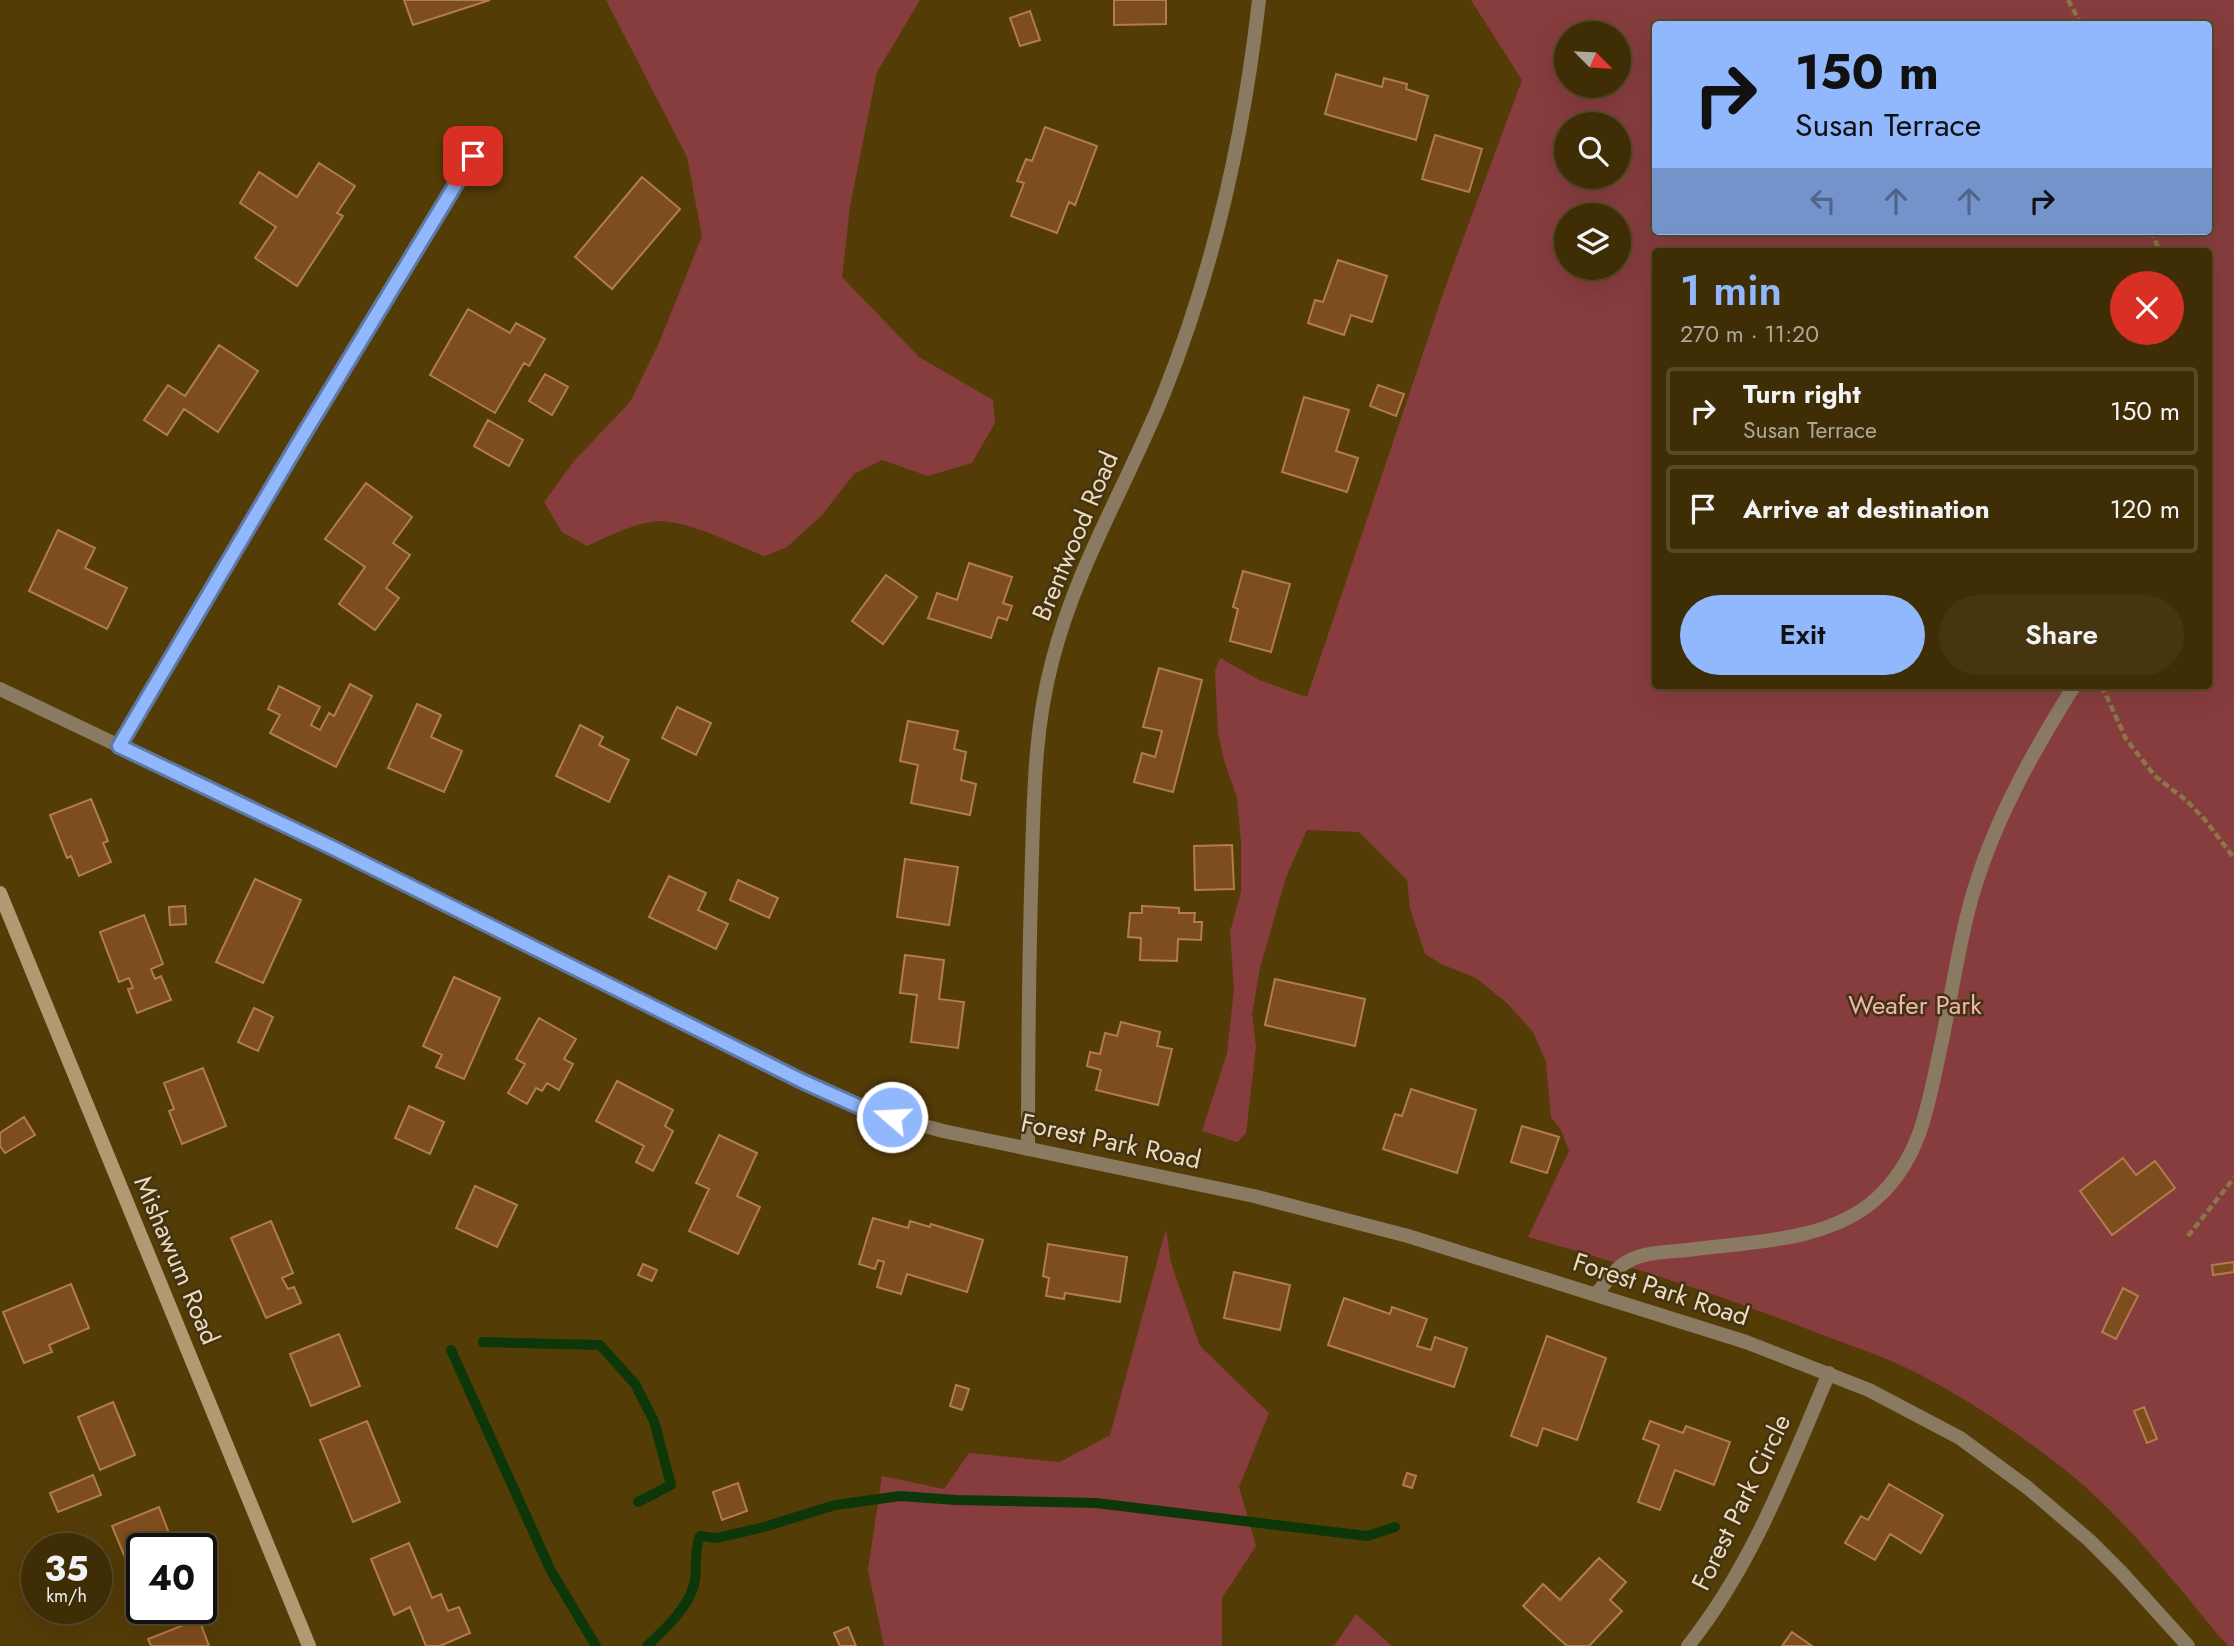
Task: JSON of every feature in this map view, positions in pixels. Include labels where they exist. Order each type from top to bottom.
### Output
[{"type":"main road","name":"Mishawum Road","points":[[0,893],[309,1646]]},
{"type":"street","name":"Brentwood Road","points":[[1028,1149],[1034,789],[1046,686],[1060,632],[1091,548],[1162,397],[1202,286],[1237,136],[1259,0]]},
{"type":"street","points":[[119,746],[473,156]]},
{"type":"street","name":"Forest Park Road","points":[[0,689],[333,848],[837,1097],[875,1112],[916,1124],[1254,1196],[1339,1217],[1596,1294],[1746,1342],[1829,1373],[1910,1410],[1974,1447],[2000,1466],[2123,1573],[2188,1646]]},
{"type":"street","points":[[1596,1294],[1624,1264],[1644,1255],[1759,1241],[1836,1226],[1859,1213],[1893,1182],[1911,1154],[1927,1116],[1974,888],[2017,784],[2072,689]]},
{"type":"street","name":"Forest Park Circle","points":[[1688,1646],[1721,1602],[1743,1565],[1779,1490],[1829,1373]]},
{"type":"path","points":[[2068,0],[2079,21]]},
{"type":"path","points":[[2103,689],[2126,739],[2155,776],[2187,801],[2206,821],[2234,858]]},
{"type":"path","points":[[2188,1236],[2234,1178]]},
{"type":"green space","points":[[606,0],[920,0],[877,72],[850,206],[842,277],[919,357],[993,400],[995,423],[972,463],[928,476],[882,460],[854,474],[822,515],[787,547],[765,556],[701,530],[660,521],[643,523],[587,546],[562,532],[544,502],[574,461],[630,402],[659,343],[702,236],[687,157]]},
{"type":"green space","name":"Weafer Park","points":[[1471,0],[2234,0],[2234,1646],[2229,1646],[2219,1636],[2146,1549],[2086,1487],[2016,1434],[1949,1391],[1891,1361],[1748,1307],[1639,1270],[1528,1237],[1569,1151],[1561,1130],[1551,1117],[1546,1062],[1533,1032],[1506,1002],[1476,978],[1441,964],[1425,954],[1410,908],[1407,880],[1359,832],[1307,830],[1286,877],[1260,968],[1252,1014],[1256,1047],[1246,1133],[1237,1142],[1202,1131],[1227,1053],[1234,989],[1230,932],[1241,892],[1241,841],[1237,798],[1218,733],[1215,671],[1220,658],[1259,680],[1307,697],[1445,288],[1522,80]]},
{"type":"green space","points":[[1166,1229],[1171,1263],[1200,1346],[1269,1413],[1239,1487],[1256,1546],[1222,1598],[1222,1646],[884,1646],[868,1570],[882,1476],[944,1489],[969,1453],[1060,1462],[1110,1435]]},
{"type":"green space","points":[[1356,1614],[1392,1646],[1334,1646]]},
{"type":"building","points":[[404,0],[490,0],[413,25]]},
{"type":"building","points":[[1114,0],[1166,0],[1166,24],[1114,25]]},
{"type":"building","points":[[1030,11],[1040,40],[1020,46],[1010,18]]},
{"type":"building","points":[[1336,74],[1382,87],[1384,78],[1407,84],[1406,89],[1428,96],[1416,140],[1325,114]]},
{"type":"building","points":[[1045,127],[1097,146],[1075,205],[1069,202],[1057,233],[1011,216],[1024,183],[1017,181],[1026,159],[1032,161]]},
{"type":"building","points":[[1435,135],[1482,149],[1469,192],[1422,179]]},
{"type":"building","points":[[319,163],[355,186],[337,213],[343,216],[297,286],[255,258],[276,227],[240,203],[259,172],[297,197]]},
{"type":"building","points":[[642,177],[680,209],[612,289],[575,257]]},
{"type":"building","points":[[1338,260],[1387,276],[1372,322],[1351,315],[1344,335],[1308,323],[1315,300],[1323,302]]},
{"type":"building","points":[[468,309],[510,333],[516,323],[545,339],[529,366],[524,363],[495,413],[430,375]]},
{"type":"building","points":[[219,345],[258,371],[218,432],[184,409],[167,435],[144,420],[168,385],[185,396]]},
{"type":"building","points":[[545,374],[568,387],[552,415],[529,401]]},
{"type":"building","points":[[1378,385],[1404,394],[1396,416],[1370,406]]},
{"type":"building","points":[[1304,397],[1349,410],[1336,451],[1358,458],[1347,492],[1282,472]]},
{"type":"building","points":[[488,420],[523,440],[509,466],[474,446]]},
{"type":"building","points":[[366,483],[412,517],[393,543],[410,555],[386,588],[399,598],[375,630],[339,604],[365,567],[325,539]]},
{"type":"building","points":[[58,530],[95,548],[85,568],[127,588],[107,629],[29,591]]},
{"type":"building","points":[[969,563],[1012,577],[1003,603],[1012,606],[1007,620],[998,617],[991,638],[928,618],[937,593],[957,600]]},
{"type":"building","points":[[1243,571],[1290,584],[1271,652],[1230,641],[1238,609],[1233,607]]},
{"type":"building","points":[[886,575],[917,597],[883,644],[852,621]]},
{"type":"building","points":[[1159,668],[1202,680],[1173,792],[1134,782],[1142,753],[1155,757],[1162,731],[1143,727]]},
{"type":"building","points":[[350,684],[372,696],[336,767],[270,733],[280,715],[268,709],[279,686],[320,707],[311,725],[320,730],[329,713],[334,716]]},
{"type":"building","points":[[417,704],[441,715],[431,737],[462,751],[444,792],[388,768]]},
{"type":"building","points":[[677,707],[711,723],[696,755],[662,738]]},
{"type":"building","points":[[908,721],[958,731],[954,749],[966,752],[961,780],[976,784],[970,815],[911,803],[918,765],[900,761]]},
{"type":"building","points":[[580,725],[603,737],[599,745],[629,760],[609,802],[556,776]]},
{"type":"building","points":[[91,799],[108,841],[103,843],[111,862],[79,876],[71,856],[67,858],[50,815]]},
{"type":"building","points":[[1232,845],[1234,889],[1195,890],[1194,846]]},
{"type":"building","points":[[905,859],[958,867],[949,925],[897,917]]},
{"type":"building","points":[[669,876],[706,893],[698,910],[728,924],[716,949],[649,917]]},
{"type":"building","points":[[255,879],[301,900],[263,983],[216,962]]},
{"type":"building","points":[[738,880],[778,898],[769,918],[730,900]]},
{"type":"building","points":[[185,906],[186,924],[170,925],[169,907]]},
{"type":"building","points":[[1142,906],[1179,908],[1179,913],[1195,913],[1194,922],[1202,922],[1201,940],[1178,939],[1177,961],[1140,960],[1141,938],[1128,937],[1130,913],[1142,913]]},
{"type":"building","points":[[144,915],[163,964],[151,969],[155,979],[161,976],[171,1000],[137,1013],[128,989],[133,988],[129,978],[119,982],[100,932]]},
{"type":"building","points":[[905,955],[944,960],[939,999],[964,1002],[958,1048],[911,1042],[917,995],[900,993]]},
{"type":"building","points":[[454,977],[500,998],[464,1079],[436,1067],[442,1055],[423,1046]]},
{"type":"building","points":[[1275,979],[1365,999],[1355,1046],[1265,1025]]},
{"type":"building","points":[[254,1008],[273,1017],[258,1051],[238,1042]]},
{"type":"building","points":[[539,1018],[576,1039],[564,1059],[573,1064],[559,1090],[547,1083],[542,1091],[536,1088],[527,1104],[508,1093],[525,1064],[516,1059]]},
{"type":"building","points":[[1121,1022],[1160,1032],[1157,1046],[1172,1049],[1158,1105],[1096,1090],[1101,1070],[1087,1066],[1090,1052],[1100,1054],[1105,1033],[1117,1036]]},
{"type":"building","points":[[203,1068],[226,1126],[182,1144],[169,1111],[174,1109],[164,1083]]},
{"type":"building","points":[[617,1081],[673,1110],[665,1126],[673,1131],[653,1171],[636,1162],[644,1146],[596,1121]]},
{"type":"building","points":[[1411,1089],[1476,1110],[1457,1173],[1383,1149],[1395,1114],[1402,1116]]},
{"type":"building","points":[[409,1106],[444,1122],[430,1154],[395,1138]]},
{"type":"building","points":[[24,1117],[35,1135],[5,1153],[0,1146],[0,1133]]},
{"type":"building","points":[[1522,1126],[1559,1137],[1547,1173],[1511,1162]]},
{"type":"building","points":[[719,1135],[757,1153],[737,1196],[760,1207],[738,1254],[689,1231],[709,1189],[696,1183]]},
{"type":"building","points":[[2123,1158],[2136,1175],[2155,1161],[2175,1188],[2112,1235],[2080,1191]]},
{"type":"building","points":[[475,1186],[517,1205],[497,1247],[456,1228]]},
{"type":"building","points":[[873,1218],[908,1228],[910,1221],[930,1227],[931,1224],[983,1240],[967,1292],[907,1274],[901,1294],[877,1287],[884,1262],[878,1260],[875,1269],[859,1264]]},
{"type":"building","points":[[271,1221],[293,1273],[282,1278],[288,1289],[294,1287],[301,1303],[266,1318],[231,1238]]},
{"type":"building","points":[[1048,1244],[1127,1257],[1120,1302],[1065,1293],[1064,1299],[1046,1296],[1049,1278],[1043,1276]]},
{"type":"building","points":[[2234,1262],[2234,1272],[2213,1275],[2212,1265]]},
{"type":"building","points":[[643,1264],[657,1270],[652,1281],[638,1275]]},
{"type":"building","points":[[1234,1272],[1290,1285],[1280,1330],[1224,1318]]},
{"type":"building","points":[[71,1284],[89,1328],[49,1345],[52,1352],[24,1363],[3,1312]]},
{"type":"building","points":[[2123,1288],[2138,1296],[2116,1339],[2102,1332]]},
{"type":"building","points":[[1344,1298],[1390,1314],[1392,1307],[1427,1319],[1417,1346],[1431,1350],[1435,1337],[1467,1348],[1454,1387],[1328,1345]]},
{"type":"building","points":[[339,1334],[360,1386],[311,1406],[290,1354]]},
{"type":"building","points":[[1547,1336],[1606,1358],[1577,1440],[1543,1428],[1537,1446],[1511,1436]]},
{"type":"building","points":[[956,1385],[969,1389],[962,1410],[950,1406]]},
{"type":"building","points":[[113,1402],[135,1455],[100,1470],[78,1417]]},
{"type":"building","points":[[2144,1407],[2157,1439],[2147,1443],[2134,1411]]},
{"type":"building","points":[[367,1421],[400,1502],[353,1522],[320,1440]]},
{"type":"building","points":[[1650,1421],[1683,1433],[1686,1426],[1730,1442],[1714,1485],[1675,1470],[1660,1510],[1638,1502],[1659,1445],[1643,1439]]},
{"type":"building","points":[[1407,1473],[1416,1476],[1412,1488],[1403,1485]]},
{"type":"building","points":[[93,1475],[101,1495],[58,1512],[50,1493]]},
{"type":"building","points":[[738,1483],[747,1511],[722,1520],[713,1492]]},
{"type":"building","points":[[1889,1484],[1943,1515],[1921,1553],[1890,1534],[1875,1560],[1845,1543],[1861,1516],[1868,1520]]},
{"type":"building","points":[[159,1507],[169,1533],[126,1533],[126,1560],[112,1526]]},
{"type":"building","points":[[409,1543],[432,1598],[441,1594],[448,1611],[459,1607],[470,1633],[440,1646],[426,1646],[410,1607],[394,1615],[371,1559]]},
{"type":"building","points":[[1599,1558],[1626,1582],[1610,1600],[1622,1611],[1589,1646],[1567,1646],[1523,1606],[1543,1584],[1560,1600]]},
{"type":"building","points":[[186,1624],[201,1624],[209,1646],[151,1646],[148,1639]]},
{"type":"building","points":[[848,1627],[856,1646],[840,1646],[834,1633]]},
{"type":"building","points":[[1792,1632],[1812,1646],[1782,1646]]},
{"type":"waterway","points":[[483,1342],[600,1345],[635,1384],[654,1421],[671,1485],[638,1502]]},
{"type":"waterway","points":[[451,1350],[551,1571],[596,1646]]},
{"type":"waterway","points":[[647,1646],[675,1618],[691,1594],[700,1536],[717,1538],[835,1505],[900,1496],[1096,1503],[1367,1536],[1395,1527]]},
{"type":"route","points":[[473,156],[119,746],[333,848],[804,1082],[860,1107],[892,1117]]}]
